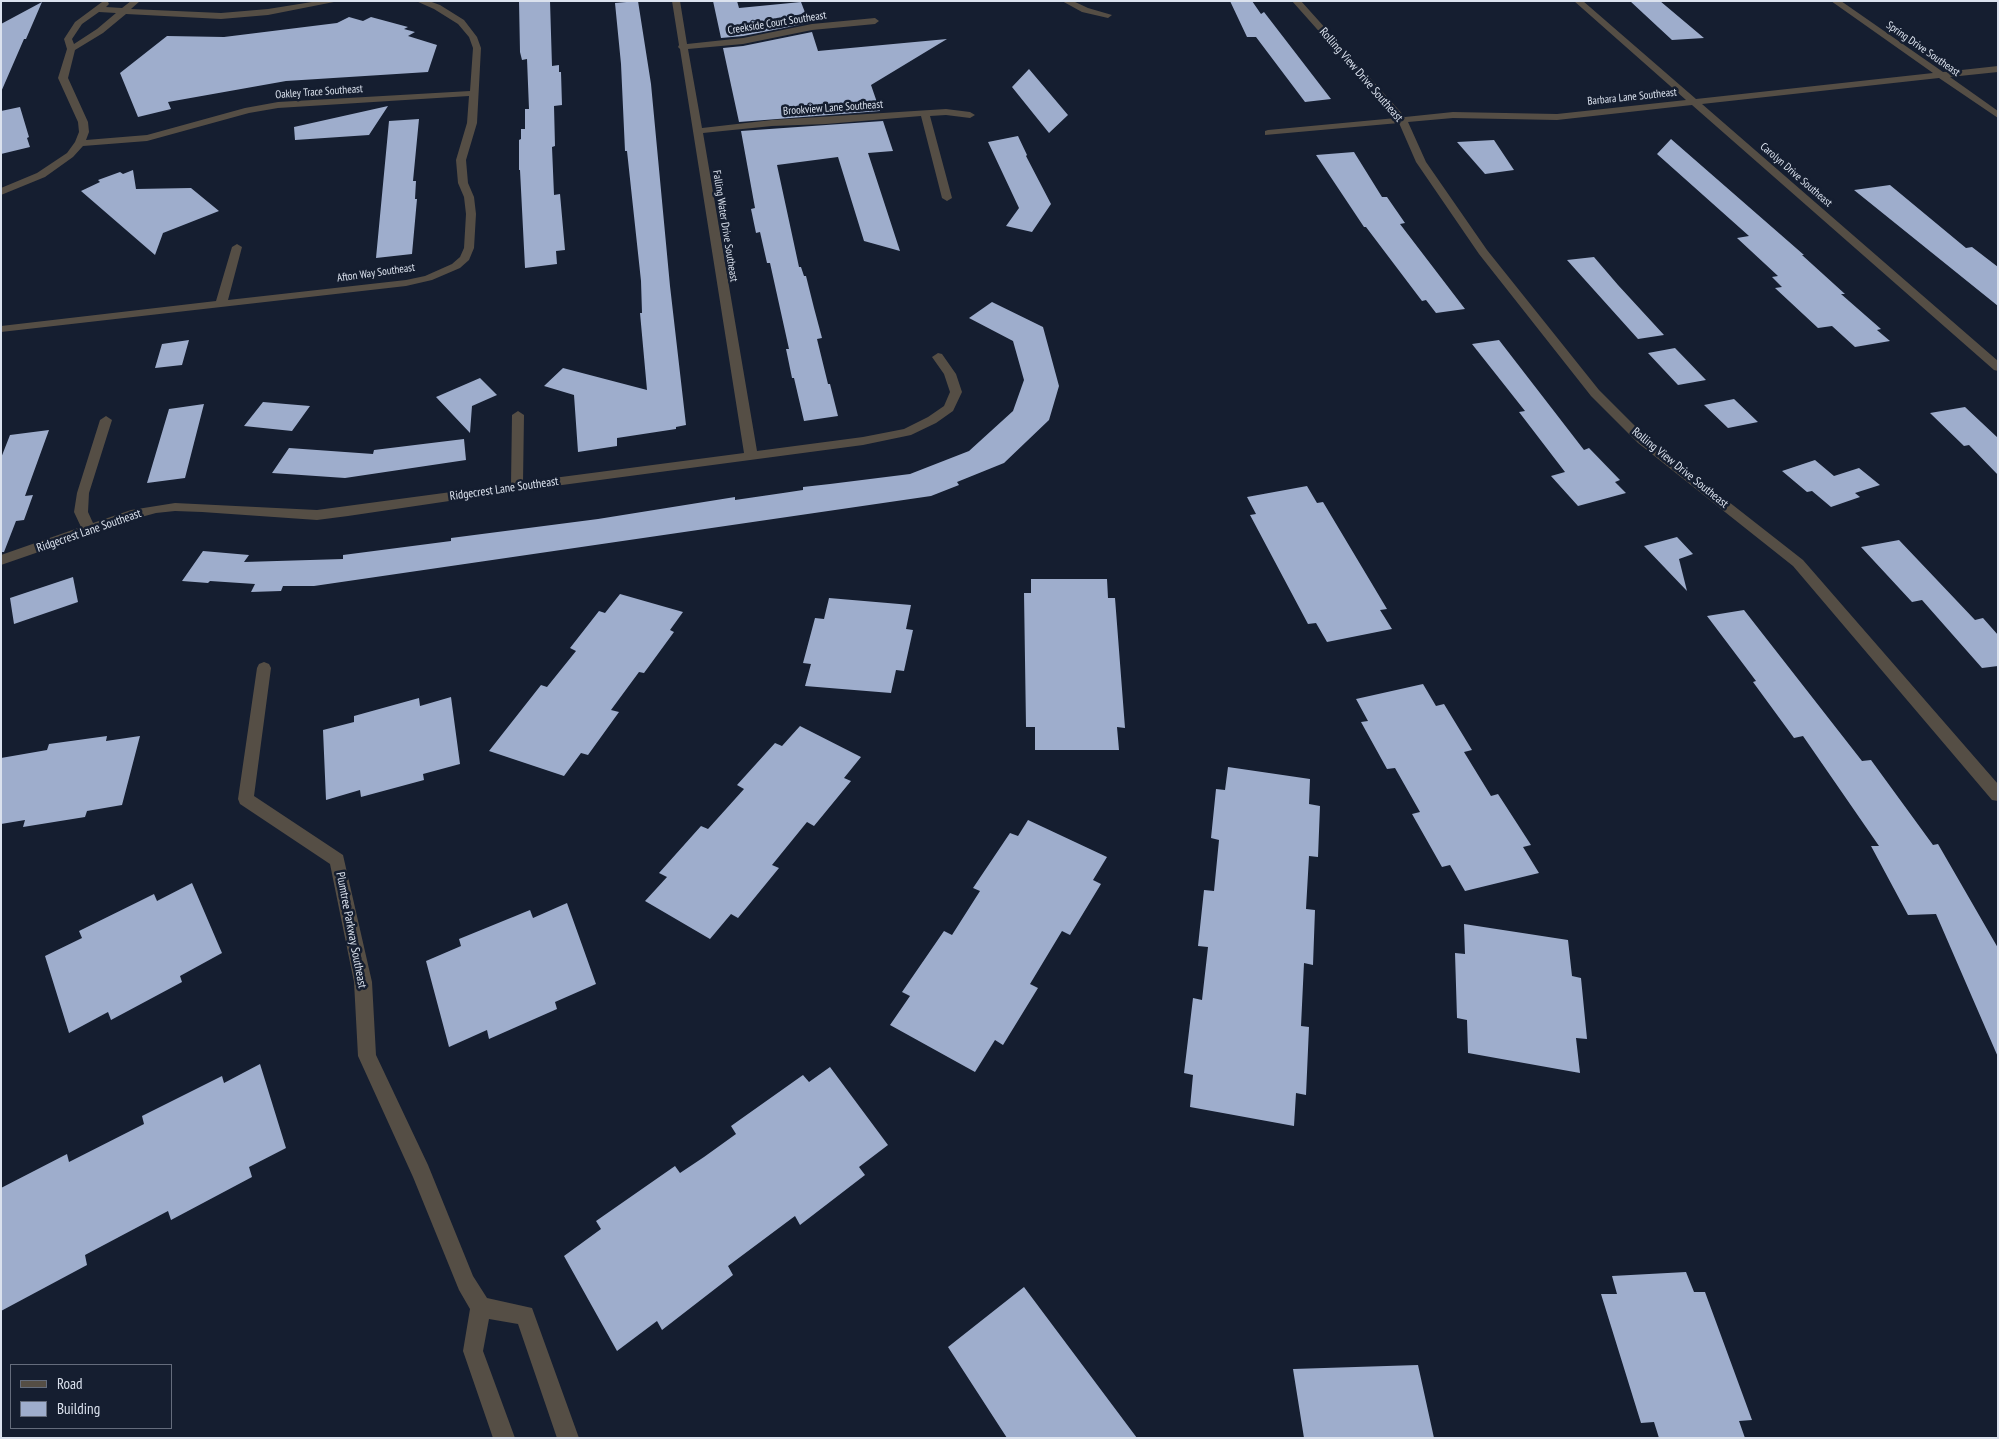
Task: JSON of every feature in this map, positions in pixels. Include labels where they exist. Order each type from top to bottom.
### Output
[{"type":"street","points":[[1,192],[42,175],[70,155],[80,143],[84,132],[83,122],[63,78],[71,49],[68,39],[72,30],[79,22],[111,1]]},
{"type":"street","points":[[71,49],[88,40],[136,1]]},
{"type":"street","points":[[97,9],[221,16],[268,12],[335,1]]},
{"type":"street","name":"Falling Water Drive Southeast","points":[[676,1],[682,47],[751,455]]},
{"type":"street","points":[[1066,1],[1085,10],[1108,15]]},
{"type":"street","name":"Rolling View Drive Southeast","points":[[1296,1],[1402,119],[1421,162],[1483,252],[1595,393],[1642,440],[1798,563],[1998,795]]},
{"type":"street","name":"Carolyn Drive Southeast","points":[[1578,1],[1998,367]]},
{"type":"street","name":"Spring Drive Southeast","points":[[1835,1],[1998,115]]},
{"type":"street","name":"Afton Way Southeast","points":[[1,329],[406,283],[428,278],[456,266],[465,258],[469,248],[471,214],[469,197],[463,183],[462,160],[472,124],[477,48],[473,37],[461,22],[425,2]]},
{"type":"street","name":"Creekside Court Southeast","points":[[682,47],[743,40],[812,27],[875,21]]},
{"type":"street","name":"Barbara Lane Southeast","points":[[1268,134],[1402,119],[1469,114],[1537,118],[1557,117],[1998,69]]},
{"type":"street","name":"Oakley Trace Southeast","points":[[80,143],[147,138],[248,110],[278,105],[474,93]]},
{"type":"street","name":"Brookview Lane Southeast","points":[[697,131],[772,123],[826,122],[925,113],[946,112],[970,115]]},
{"type":"street","points":[[925,113],[947,198]]},
{"type":"street","points":[[221,304],[237,247]]},
{"type":"street","name":"Ridgecrest Lane Southeast","points":[[1,560],[131,515],[175,507],[317,515],[863,441],[907,432],[932,420],[949,408],[956,392],[950,374],[938,357]]},
{"type":"street","points":[[517,487],[518,415]]},
{"type":"street","points":[[89,530],[81,512],[83,493],[106,420]]},
{"type":"street","name":"Plumtree Parkway Southeast","points":[[264,668],[246,799],[337,860],[363,982],[368,1056],[421,1172],[466,1283],[480,1307]]},
{"type":"street","points":[[504,1438],[473,1351],[480,1307],[525,1315],[568,1438]]},
{"type":"building","points":[[519,1],[550,1],[552,66],[559,65],[559,72],[561,72],[562,105],[554,106],[555,146],[552,147],[554,195],[560,194],[565,250],[556,251],[557,264],[525,268],[519,140],[521,139],[521,129],[525,129],[525,109],[529,109],[527,59],[522,60],[520,52]]},
{"type":"building","points":[[638,1],[651,84],[670,286],[686,425],[676,427],[676,429],[617,438],[617,446],[578,452],[574,395],[544,386],[563,368],[647,390],[640,313],[642,313],[641,281],[627,151],[625,151],[621,64],[615,3]]},
{"type":"building","points":[[713,1],[737,1],[739,8],[801,2],[809,23],[743,36],[721,38]]},
{"type":"building","points":[[1230,1],[1252,1],[1261,14],[1264,12],[1331,99],[1305,102],[1256,37],[1247,37]]},
{"type":"building","points":[[1630,1],[1660,1],[1704,38],[1672,40]]},
{"type":"building","points":[[42,2],[26,39],[24,39],[1,92],[1,24]]},
{"type":"building","points":[[349,17],[363,21],[371,17],[408,27],[404,29],[415,32],[408,36],[437,45],[428,72],[286,81],[168,102],[171,109],[138,117],[120,73],[167,36],[224,37],[337,23]]},
{"type":"building","points":[[812,32],[818,51],[947,39],[871,85],[880,111],[739,122],[723,48],[743,46]]},
{"type":"building","points":[[1029,69],[1068,115],[1049,133],[1012,87]]},
{"type":"building","points":[[388,106],[369,135],[295,140],[294,127]]},
{"type":"building","points":[[20,107],[30,147],[1,154],[1,111]]},
{"type":"building","points":[[419,119],[413,181],[416,181],[415,199],[417,199],[412,254],[376,258],[389,121]]},
{"type":"building","points":[[883,121],[893,151],[868,153],[900,251],[864,241],[838,157],[777,165],[799,267],[801,267],[804,276],[806,276],[822,338],[817,339],[838,416],[804,421],[794,378],[792,378],[786,349],[789,349],[770,263],[767,263],[760,232],[756,233],[751,209],[755,208],[741,131]]},
{"type":"building","points":[[1018,136],[1026,156],[1051,204],[1032,232],[1006,226],[1019,208],[988,142]]},
{"type":"building","points":[[1671,139],[1804,255],[1802,255],[1845,294],[1841,294],[1881,329],[1877,330],[1890,341],[1855,347],[1832,326],[1818,328],[1775,288],[1782,287],[1772,277],[1778,276],[1737,238],[1749,236],[1657,154]]},
{"type":"building","points":[[1494,140],[1514,170],[1485,174],[1457,142]]},
{"type":"building","points":[[1354,152],[1382,197],[1387,197],[1405,223],[1400,224],[1465,309],[1436,313],[1426,300],[1422,301],[1366,227],[1364,227],[1316,155]]},
{"type":"building","points":[[133,170],[136,189],[191,188],[219,211],[163,233],[155,255],[81,191],[100,182],[98,180],[120,172],[123,174]]},
{"type":"building","points":[[1890,185],[1966,248],[1972,247],[1998,267],[1998,306],[1854,190]]},
{"type":"building","points":[[1594,257],[1664,335],[1638,339],[1567,260]]},
{"type":"building","points":[[992,302],[1043,327],[1059,386],[1049,420],[1004,463],[957,482],[959,485],[931,496],[314,586],[283,586],[281,591],[251,592],[255,584],[182,581],[203,551],[249,555],[244,562],[343,559],[343,555],[451,541],[451,538],[598,519],[735,497],[735,500],[803,490],[803,487],[910,474],[969,451],[1013,411],[1024,380],[1013,341],[969,318]]},
{"type":"building","points":[[189,340],[182,365],[155,368],[162,344]]},
{"type":"building","points":[[1499,340],[1584,450],[1589,448],[1620,480],[1615,482],[1626,493],[1578,506],[1551,476],[1565,472],[1519,412],[1525,411],[1472,344]]},
{"type":"building","points":[[1675,348],[1706,380],[1678,385],[1648,353]]},
{"type":"building","points":[[480,378],[497,395],[472,406],[470,433],[436,397]]},
{"type":"building","points":[[1734,399],[1758,422],[1728,428],[1704,405]]},
{"type":"building","points":[[263,402],[310,406],[292,431],[244,426]]},
{"type":"building","points":[[204,404],[185,478],[147,483],[169,409]]},
{"type":"building","points":[[1965,407],[1998,438],[1998,475],[1969,445],[1964,446],[1930,413]]},
{"type":"building","points":[[49,430],[25,496],[33,495],[24,520],[16,521],[4,552],[1,552],[1,458],[10,435]]},
{"type":"building","points":[[464,439],[466,460],[345,478],[272,473],[289,448],[373,454],[374,450]]},
{"type":"building","points":[[1815,460],[1834,476],[1859,468],[1880,485],[1855,493],[1860,497],[1831,507],[1812,491],[1807,492],[1782,471]]},
{"type":"building","points":[[1307,486],[1317,503],[1323,502],[1387,609],[1380,610],[1392,629],[1327,642],[1316,623],[1308,624],[1250,515],[1256,514],[1247,497]]},
{"type":"building","points":[[1677,537],[1693,554],[1679,559],[1687,591],[1644,546]]},
{"type":"building","points":[[1899,540],[1975,620],[1983,618],[1998,635],[1998,666],[1982,668],[1922,600],[1912,602],[1861,547]]},
{"type":"building","points":[[73,577],[78,602],[14,624],[10,598]]},
{"type":"building","points":[[1031,579],[1107,579],[1108,598],[1115,598],[1125,728],[1117,727],[1119,750],[1035,750],[1035,727],[1026,727],[1024,593],[1031,593]]},
{"type":"building","points":[[620,594],[683,612],[670,630],[674,632],[644,673],[639,672],[611,710],[619,712],[588,755],[581,753],[564,776],[489,751],[541,685],[547,687],[576,651],[570,648],[599,611],[605,613]]},
{"type":"building","points":[[829,598],[911,605],[906,629],[913,630],[904,671],[896,670],[891,693],[805,686],[811,664],[803,663],[815,618],[824,619]]},
{"type":"building","points":[[1744,610],[1862,761],[1871,760],[1933,845],[1938,844],[1998,948],[1998,1057],[1936,914],[1908,915],[1871,846],[1879,846],[1803,736],[1794,738],[1753,682],[1756,681],[1707,616]]},
{"type":"building","points":[[1423,684],[1436,706],[1444,704],[1472,750],[1464,752],[1491,796],[1498,794],[1531,845],[1523,847],[1539,873],[1465,891],[1450,865],[1442,867],[1412,814],[1420,812],[1395,768],[1387,769],[1361,722],[1368,721],[1356,699]]},
{"type":"building","points":[[451,697],[460,764],[423,774],[424,780],[361,797],[360,790],[326,800],[323,730],[354,722],[354,716],[419,698],[420,706]]},
{"type":"building","points":[[800,726],[861,757],[844,778],[851,781],[814,826],[807,822],[772,865],[779,868],[738,918],[731,914],[710,939],[645,901],[667,877],[659,873],[701,826],[708,829],[744,789],[737,785],[775,743],[782,746]]},
{"type":"building","points":[[107,736],[106,741],[140,736],[122,805],[87,811],[85,817],[23,827],[25,820],[1,824],[1,758],[47,750],[49,744]]},
{"type":"building","points":[[1228,767],[1310,779],[1309,804],[1320,806],[1318,857],[1309,856],[1306,909],[1315,910],[1313,965],[1304,963],[1301,1026],[1309,1027],[1306,1095],[1296,1093],[1294,1126],[1190,1107],[1193,1075],[1184,1073],[1193,998],[1202,1000],[1208,947],[1198,946],[1204,890],[1214,891],[1219,840],[1211,838],[1216,789],[1225,790]]},
{"type":"building","points":[[1028,820],[1107,857],[1093,880],[1101,884],[1070,935],[1062,931],[1030,984],[1038,988],[1003,1045],[995,1040],[975,1072],[890,1025],[910,996],[902,992],[944,931],[952,935],[980,891],[973,888],[1010,833],[1018,836]]},
{"type":"building","points":[[192,883],[222,953],[180,976],[182,982],[111,1020],[108,1012],[69,1033],[45,956],[82,938],[79,931],[154,894],[157,901]]},
{"type":"building","points":[[567,903],[596,984],[555,1002],[557,1009],[489,1039],[487,1030],[449,1047],[426,961],[461,946],[459,939],[530,910],[533,918]]},
{"type":"building","points":[[1464,924],[1568,940],[1572,976],[1581,978],[1587,1039],[1576,1038],[1580,1073],[1468,1053],[1467,1020],[1457,1018],[1455,953],[1465,954]]},
{"type":"building","points":[[260,1064],[286,1148],[249,1167],[252,1177],[171,1220],[168,1211],[85,1255],[87,1265],[1,1311],[1,1188],[67,1154],[69,1162],[144,1124],[142,1116],[222,1076],[224,1083]]},
{"type":"building","points":[[830,1067],[888,1145],[859,1167],[865,1175],[800,1225],[795,1216],[728,1266],[733,1275],[662,1330],[657,1321],[617,1351],[564,1256],[601,1229],[596,1221],[675,1166],[680,1173],[704,1157],[736,1134],[731,1126],[803,1075],[809,1082]]},
{"type":"building","points":[[1686,1272],[1694,1292],[1705,1292],[1752,1420],[1739,1421],[1745,1438],[1659,1438],[1654,1422],[1641,1423],[1601,1294],[1617,1294],[1612,1276]]},
{"type":"building","points":[[1024,1287],[1137,1438],[1007,1438],[948,1347]]},
{"type":"building","points":[[1418,1365],[1434,1438],[1304,1438],[1293,1369]]}]
